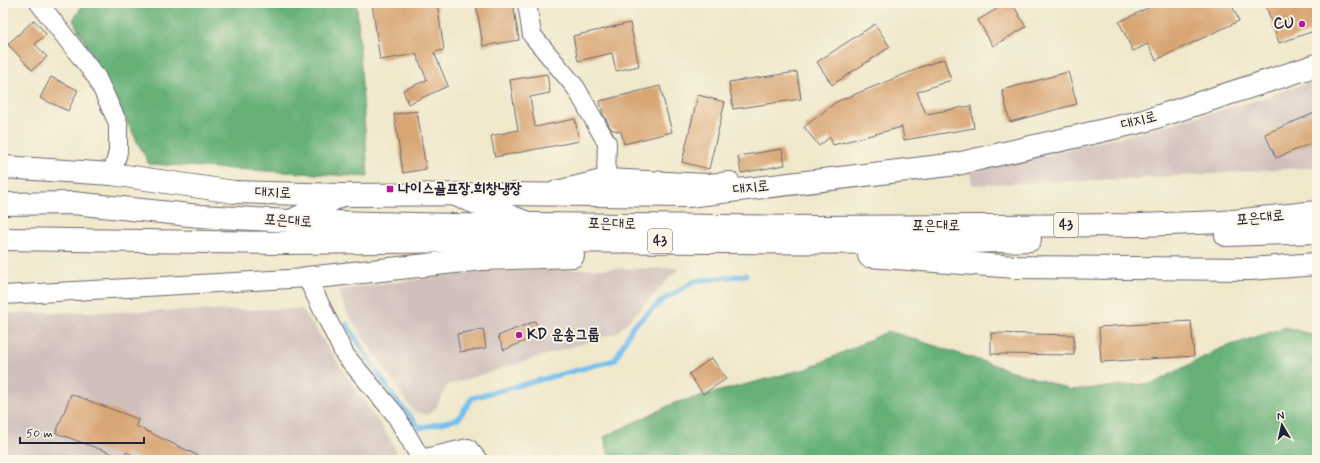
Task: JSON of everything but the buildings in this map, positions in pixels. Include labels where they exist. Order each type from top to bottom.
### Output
[{"type":"main road","name":"대지로","points":[[3,167],[112,174],[234,192],[342,195],[545,194],[688,196],[956,164],[1144,120],[1317,64]]},
{"type":"main road","points":[[453,194],[532,224]]},
{"type":"main road","points":[[290,221],[342,195]]},
{"type":"main road","name":"포은대로","points":[[3,204],[73,203],[200,216],[290,221],[496,226],[532,224],[815,227],[1139,225],[1223,222],[1317,212]]},
{"type":"main road","name":"포은대로","points":[[3,239],[281,243],[719,241],[939,243],[1317,232]]},
{"type":"main road","points":[[690,251],[719,241]]},
{"type":"main road","points":[[828,242],[876,256]]},
{"type":"main road","points":[[307,278],[482,259],[690,251],[876,256],[1015,267],[1250,269],[1317,264]]},
{"type":"street","points":[[39,3],[97,78],[118,123],[118,152],[112,174]]},
{"type":"street","points":[[527,3],[532,35],[576,88],[608,143],[606,178]]},
{"type":"street","name":"대지로","points":[[545,194],[554,190],[606,178],[707,183],[894,167],[956,164]]},
{"type":"street","points":[[3,295],[307,278],[345,355],[395,414],[421,460],[468,448],[478,460]]},
{"type":"shaded area","points":[[1317,80],[1317,167],[1131,179],[972,185],[970,173],[1133,134],[1241,105]]},
{"type":"shaded area","points":[[679,268],[617,333],[448,385],[435,409],[427,415],[413,411],[348,315],[338,290],[488,270]]},
{"type":"shaded area","points":[[302,309],[388,436],[396,451],[394,460],[200,460],[206,448],[198,460],[3,460],[3,313]]},
{"type":"green space","points":[[84,3],[353,3],[357,7],[368,177],[149,164],[73,20]]},
{"type":"green space","points":[[1286,327],[1317,336],[1317,460],[610,460],[604,437],[674,403],[809,368],[889,331],[1071,390],[1154,383],[1219,349]]},
{"type":"waterway","points":[[347,324],[393,396],[420,428],[458,419],[472,398],[615,360],[633,326],[663,300],[695,281],[746,275]]},
{"type":"place","name":"CU","points":[[1302,24]]},
{"type":"place","name":"나이스골프장.희창냉장","points":[[390,189]]},
{"type":"place","name":"KD 운송그룹","points":[[519,335]]}]
